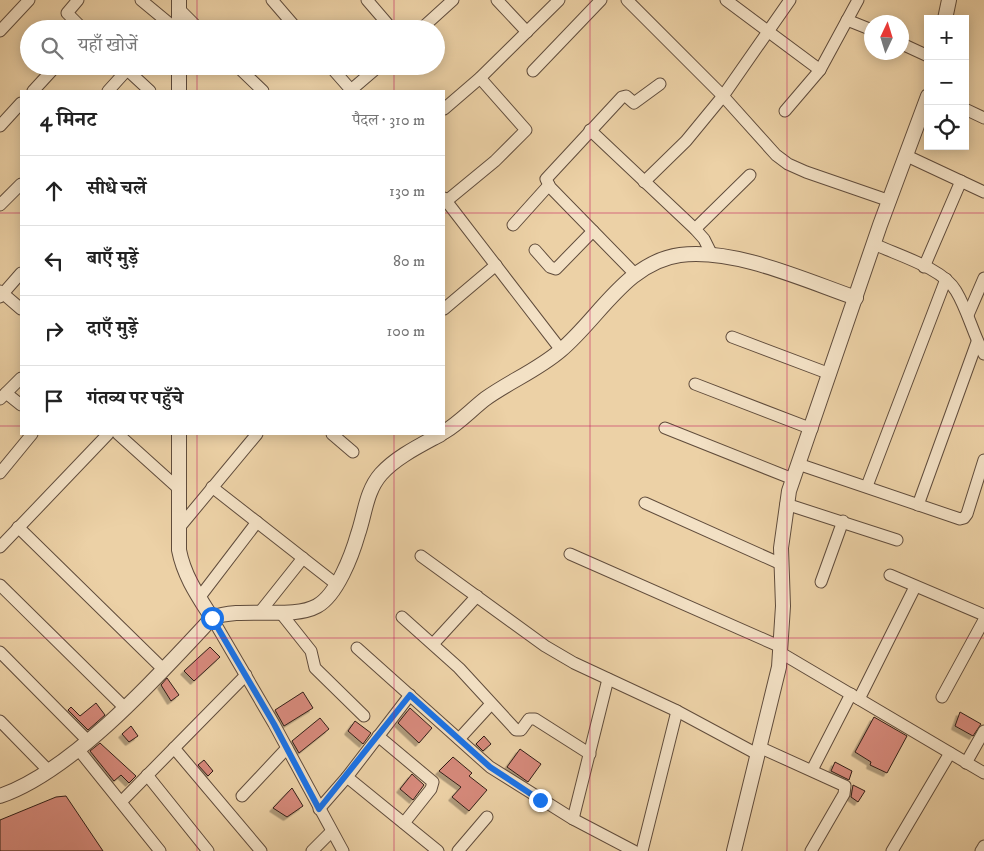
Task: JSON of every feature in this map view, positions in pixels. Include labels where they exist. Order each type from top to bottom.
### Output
[{"type":"street","points":[[0,31],[29,0]]},
{"type":"street","points":[[74,20],[67,13],[78,0]]},
{"type":"street","points":[[141,0],[166,20]]},
{"type":"street","points":[[272,0],[289,20]]},
{"type":"street","points":[[367,0],[384,20]]},
{"type":"street","points":[[497,0],[527,32]]},
{"type":"street","points":[[445,108],[480,78],[559,0]]},
{"type":"street","points":[[533,71],[601,0]]},
{"type":"street","points":[[627,0],[723,96],[776,155],[788,164],[806,172],[890,201]]},
{"type":"street","points":[[726,0],[820,70]]},
{"type":"street","points":[[644,182],[686,141],[723,96],[790,0]]},
{"type":"street","points":[[785,111],[820,70],[858,0]]},
{"type":"street","points":[[945,15],[949,0]]},
{"type":"street","points":[[431,20],[450,1]]},
{"type":"street","points":[[178,20],[179,4]]},
{"type":"street","points":[[179,4],[192,20]]},
{"type":"street","points":[[847,20],[864,27]]},
{"type":"street","points":[[909,47],[924,54]]},
{"type":"street","points":[[34,90],[48,75]]},
{"type":"street","points":[[109,90],[120,75]]},
{"type":"street","points":[[133,75],[149,90]]},
{"type":"street","points":[[179,75],[179,90]]},
{"type":"street","points":[[246,75],[262,90]]},
{"type":"street","points":[[338,75],[351,90],[368,75]]},
{"type":"street","points":[[480,78],[526,130],[495,161],[445,200],[561,350]]},
{"type":"street","points":[[636,274],[549,186],[546,179],[548,174],[624,96],[634,103],[660,84]]},
{"type":"street","points":[[1,121],[20,104]]},
{"type":"street","points":[[734,851],[776,680],[781,650],[783,606],[781,564],[786,504],[874,244],[925,105]]},
{"type":"street","points":[[969,112],[984,118]]},
{"type":"street","points":[[590,130],[704,239],[712,255]]},
{"type":"street","points":[[907,156],[984,192]]},
{"type":"street","points":[[694,229],[750,175]]},
{"type":"street","points":[[924,266],[960,181]]},
{"type":"street","points":[[0,206],[20,185]]},
{"type":"street","points":[[513,225],[549,186]]},
{"type":"street","points":[[535,250],[550,267],[556,269],[593,231]]},
{"type":"street","points":[[874,244],[946,278],[956,290],[968,315],[977,342],[984,354]]},
{"type":"street","points":[[445,431],[485,400],[538,369],[561,350],[636,274],[668,258],[688,255],[712,255],[768,268],[856,298]]},
{"type":"street","points":[[445,308],[496,264]]},
{"type":"street","points":[[20,274],[1,294],[20,308]]},
{"type":"street","points":[[867,486],[946,278]]},
{"type":"street","points":[[968,315],[984,278]]},
{"type":"street","points":[[732,337],[830,374]]},
{"type":"street","points":[[918,505],[977,342]]},
{"type":"street","points":[[20,379],[3,396],[20,404]]},
{"type":"street","points":[[695,384],[812,429]]},
{"type":"street","points":[[665,428],[793,479]]},
{"type":"street","points":[[0,473],[31,435]]},
{"type":"street","points":[[0,547],[107,435]]},
{"type":"street","points":[[119,435],[178,489]]},
{"type":"street","points":[[179,435],[178,529],[182,567],[246,675],[331,832],[344,851]]},
{"type":"street","points":[[178,529],[256,435]]},
{"type":"street","points":[[333,435],[353,452]]},
{"type":"street","points":[[0,796],[16,790],[83,745],[163,669],[212,618],[228,614],[280,612],[315,607],[324,601],[336,584],[358,535],[373,486],[380,475],[390,465],[439,435]]},
{"type":"street","points":[[798,464],[956,518],[964,518],[984,460]]},
{"type":"street","points":[[212,487],[336,584]]},
{"type":"street","points":[[645,504],[781,564]]},
{"type":"street","points":[[786,504],[896,540]]},
{"type":"street","points":[[821,582],[842,521]]},
{"type":"street","points":[[199,598],[257,522]]},
{"type":"street","points":[[18,527],[163,669]]},
{"type":"street","points":[[570,554],[781,650],[984,773]]},
{"type":"street","points":[[421,556],[545,646],[608,679],[758,751],[812,770],[841,783],[846,790],[811,851]]},
{"type":"street","points":[[260,612],[303,558]]},
{"type":"street","points":[[890,575],[984,615]]},
{"type":"street","points":[[0,585],[124,707]]},
{"type":"street","points":[[812,770],[916,587]]},
{"type":"street","points":[[433,644],[477,596]]},
{"type":"street","points":[[280,612],[311,651],[315,668],[364,716]]},
{"type":"street","points":[[402,617],[459,668],[516,730],[522,729],[529,719],[535,719],[590,754]]},
{"type":"street","points":[[942,697],[984,620]]},
{"type":"street","points":[[357,648],[490,767],[514,784],[573,819],[634,851]]},
{"type":"street","points":[[0,652],[83,745],[121,802],[160,851]]},
{"type":"street","points":[[121,802],[246,675]]},
{"type":"street","points":[[573,819],[608,679]]},
{"type":"street","points":[[319,809],[347,777],[410,695]]},
{"type":"street","points":[[458,739],[492,704]]},
{"type":"street","points":[[642,851],[677,712]]},
{"type":"street","points":[[0,721],[48,770]]},
{"type":"street","points":[[966,763],[984,731]]},
{"type":"street","points":[[378,736],[434,782],[431,789],[404,823]]},
{"type":"street","points":[[174,748],[261,851]]},
{"type":"street","points":[[242,796],[287,748]]},
{"type":"street","points":[[892,851],[950,753]]},
{"type":"street","points":[[147,776],[208,851]]},
{"type":"street","points":[[347,777],[438,851]]},
{"type":"street","points":[[458,851],[487,817]]},
{"type":"street","points":[[312,851],[331,832]]},
{"type":"street","points":[[981,851],[984,846]]},
{"type":"building","points":[[210,647],[220,657],[194,681],[184,671]]},
{"type":"building","points":[[167,678],[179,695],[171,701],[161,685]]},
{"type":"building","points":[[303,692],[313,708],[284,726],[275,710]]},
{"type":"building","points":[[96,703],[105,715],[88,730],[68,710],[71,707],[80,716]]},
{"type":"building","points":[[410,708],[432,728],[419,743],[398,723]]},
{"type":"building","points":[[960,712],[981,724],[973,736],[955,726]]},
{"type":"building","points":[[874,717],[907,736],[887,773],[870,765],[871,762],[855,752]]},
{"type":"building","points":[[320,718],[329,729],[299,753],[292,741]]},
{"type":"building","points":[[355,721],[371,733],[363,744],[348,731]]},
{"type":"building","points":[[131,726],[138,736],[129,742],[122,734]]},
{"type":"building","points":[[484,736],[491,744],[483,751],[476,744]]},
{"type":"building","points":[[100,743],[136,776],[129,783],[121,775],[114,781],[90,751]]},
{"type":"building","points":[[520,749],[541,764],[528,782],[507,767]]},
{"type":"building","points":[[453,757],[472,773],[469,776],[487,790],[469,811],[452,797],[461,787],[439,771]]},
{"type":"building","points":[[204,760],[213,771],[208,776],[198,765]]},
{"type":"building","points":[[835,762],[852,771],[849,780],[831,771]]},
{"type":"building","points":[[412,774],[424,785],[413,800],[400,789]]},
{"type":"building","points":[[853,785],[865,791],[858,802],[851,797]]},
{"type":"building","points":[[292,788],[303,806],[287,817],[273,808]]},
{"type":"building","points":[[66,796],[103,851],[0,851],[0,820],[56,797]]},
{"type":"route","points":[[212,618],[274,724],[319,809],[347,777],[410,695],[490,767],[540,800]]}]
